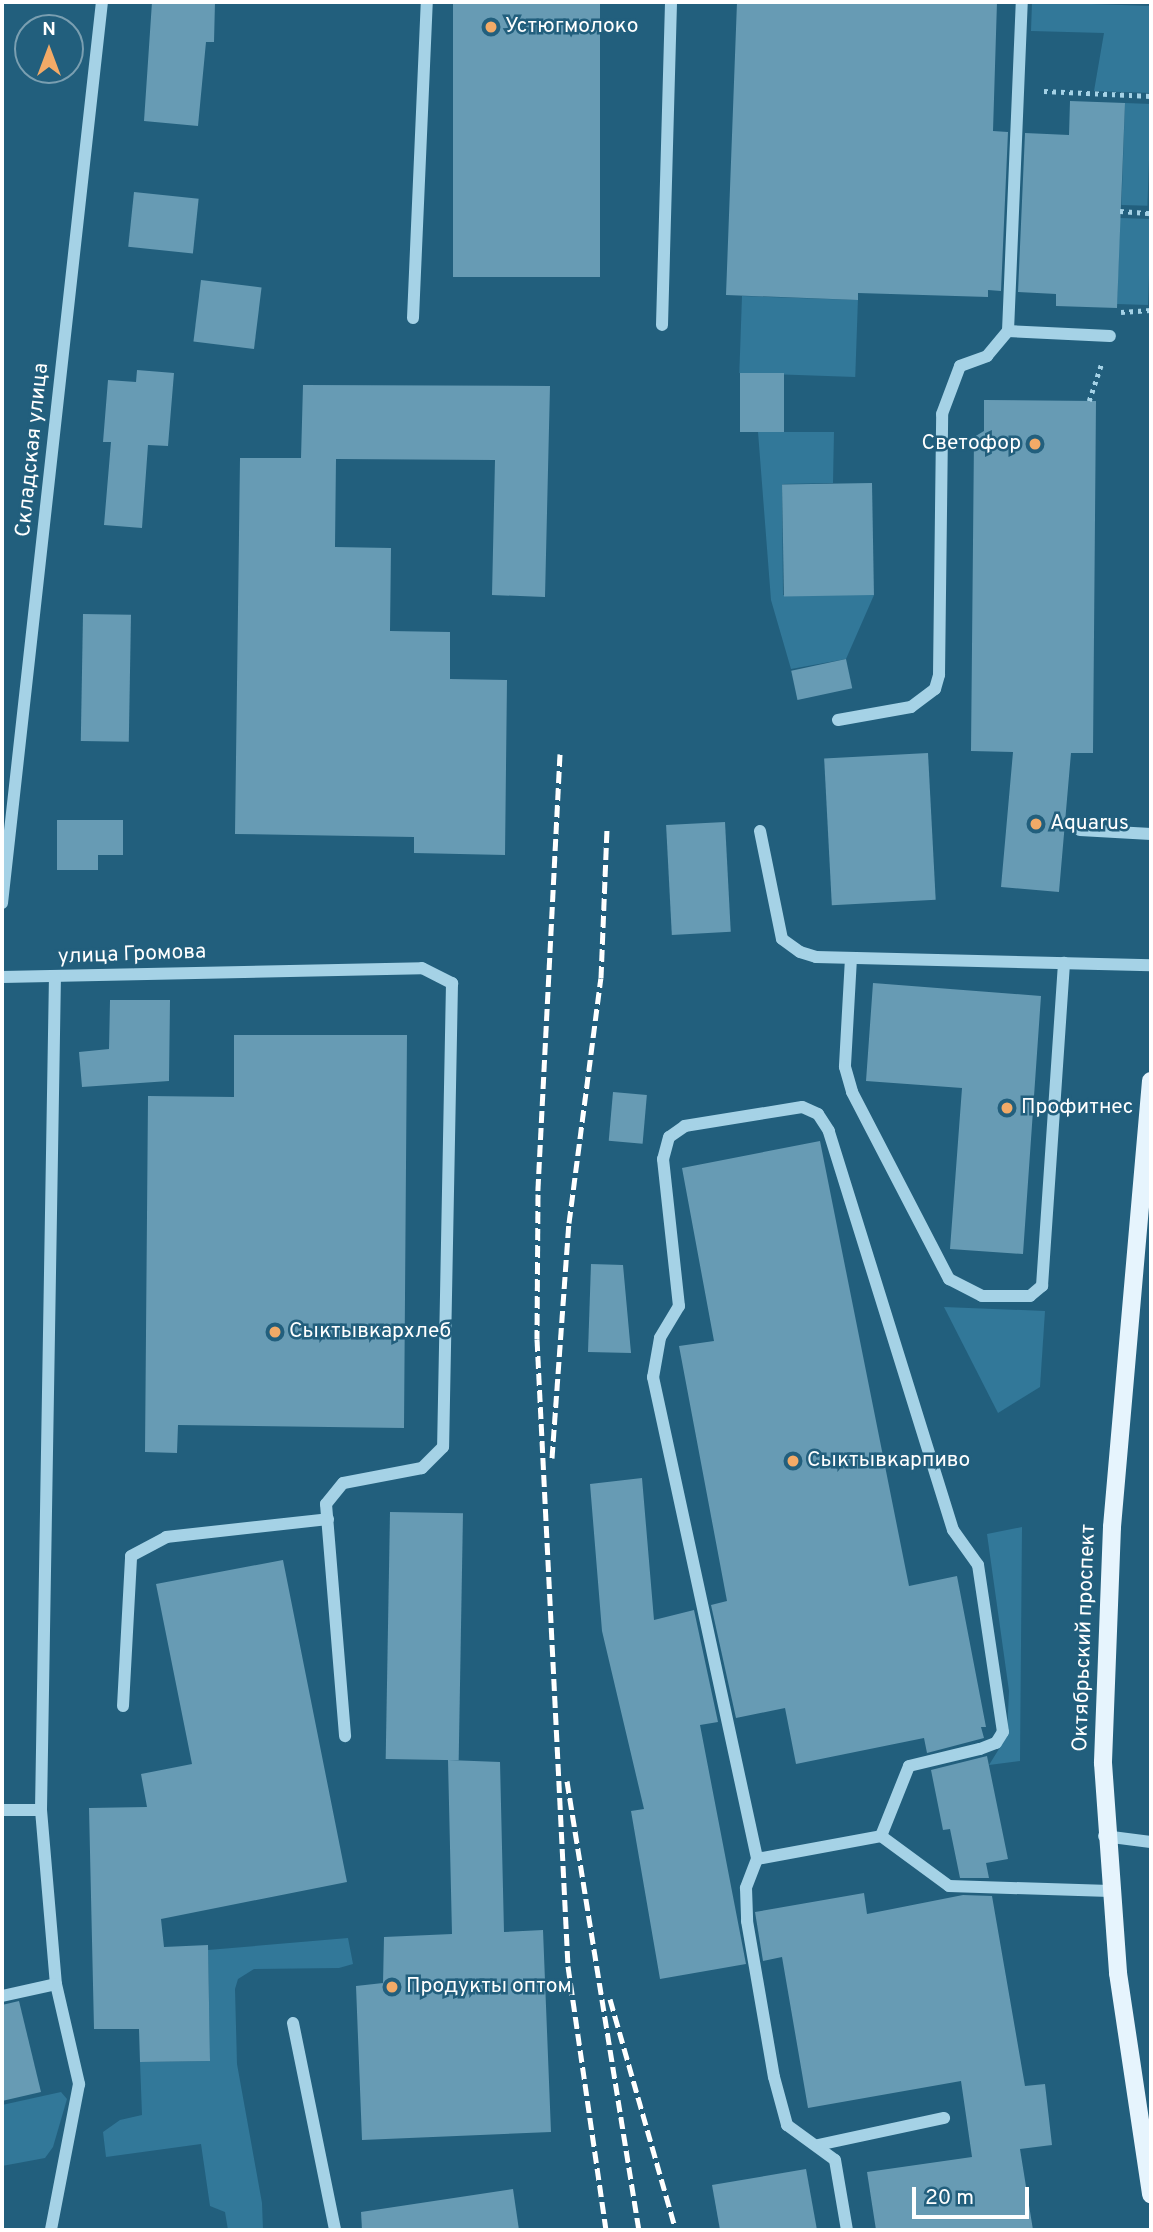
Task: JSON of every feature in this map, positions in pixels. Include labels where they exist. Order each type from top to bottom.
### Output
[{"type":"main road","name":"Октябрьский проспект","points":[[1151,1081],[1148,1153],[1112,1527],[1102,1763],[1104,1836],[1110,1891],[1151,2195]]},
{"type":"street","name":"Складская улица","points":[[2,902],[102,2]]},
{"type":"street","points":[[413,318],[427,2]]},
{"type":"street","points":[[662,325],[671,2]]},
{"type":"street","points":[[838,720],[911,707],[935,689],[939,675],[942,414],[960,366],[987,356],[1008,331],[1022,2]]},
{"type":"street","points":[[1008,331],[1110,336]]},
{"type":"street","points":[[1080,830],[1151,834]]},
{"type":"street","points":[[760,831],[782,939],[816,957],[1151,965]]},
{"type":"street","points":[[851,958],[845,1067],[852,1093],[949,1279],[982,1296],[1030,1296],[1042,1286],[1064,962]]},
{"type":"street","name":"улица Громова","points":[[2,977],[422,968],[452,983],[443,1447],[422,1468],[343,1483],[326,1504],[328,1519]]},
{"type":"street","points":[[51,2230],[79,2084],[56,1984],[41,1810],[55,977]]},
{"type":"street","points":[[847,2230],[835,2160],[788,2125],[774,2077],[747,1921],[746,1888],[757,1859],[653,1377],[660,1338],[678,1306],[663,1159],[669,1137],[685,1126],[754,1111],[802,1107],[818,1114],[830,1132],[953,1530],[978,1565],[1003,1732],[996,1743],[980,1749],[909,1766],[881,1836]]},
{"type":"street","points":[[123,1706],[131,1556],[166,1537],[328,1519],[345,1736]]},
{"type":"street","points":[[2,1810],[41,1810]]},
{"type":"street","points":[[757,1859],[881,1836],[949,1886],[1110,1891]]},
{"type":"street","points":[[1104,1836],[1151,1842]]},
{"type":"street","points":[[2,1996],[56,1984]]},
{"type":"street","points":[[293,2023],[335,2230]]},
{"type":"street","points":[[818,2145],[944,2118]]},
{"type":"path","points":[[1018,90],[1151,96]]},
{"type":"path","points":[[1121,211],[1151,213]]},
{"type":"shaded area","points":[[1032,2],[1151,6],[1151,93],[1094,91],[1104,33],[1031,31]]},
{"type":"shaded area","points":[[1125,103],[1151,104],[1147,206],[1121,205]]},
{"type":"shaded area","points":[[1120,218],[1151,219],[1148,305],[1117,304]]},
{"type":"shaded area","points":[[742,296],[858,300],[855,377],[739,373]]},
{"type":"shaded area","points":[[758,432],[834,432],[833,483],[782,484],[783,595],[874,595],[846,659],[791,669],[771,600]]},
{"type":"shaded area","points":[[944,1307],[1045,1311],[1040,1387],[998,1413]]},
{"type":"shaded area","points":[[1022,1527],[1020,1761],[989,1765],[1007,1736],[1009,1691],[987,1534]]},
{"type":"shaded area","points":[[348,1938],[353,1964],[339,1968],[254,1969],[238,1979],[235,1989],[237,2064],[262,2203],[263,2230],[228,2230],[225,2212],[210,2206],[201,2144],[106,2157],[103,2132],[120,2120],[142,2115],[140,2062],[210,2061],[208,1950]]},
{"type":"shaded area","points":[[61,2092],[67,2099],[53,2147],[45,2158],[2,2166],[2,2105]]},
{"type":"building","points":[[152,2],[215,2],[214,42],[206,42],[198,126],[144,121]]},
{"type":"building","points":[[453,2],[600,2],[600,277],[453,277]]},
{"type":"building","points":[[737,2],[997,2],[993,131],[1008,132],[1001,291],[988,290],[988,297],[858,293],[858,300],[726,295]]},
{"type":"building","points":[[1070,101],[1125,103],[1117,308],[1056,306],[1056,294],[1018,292],[1025,133],[1069,135]]},
{"type":"building","points":[[134,192],[199,199],[193,253],[128,247]]},
{"type":"building","points":[[201,280],[262,287],[254,349],[193,342]]},
{"type":"building","points":[[137,370],[174,373],[168,446],[148,445],[142,528],[104,525],[111,442],[103,442],[108,380],[136,382]]},
{"type":"building","points":[[740,373],[784,373],[784,432],[740,432]]},
{"type":"building","points":[[303,385],[550,386],[545,597],[492,595],[495,460],[336,459],[335,547],[391,548],[390,631],[450,632],[450,679],[507,680],[505,855],[414,853],[414,837],[235,834],[240,458],[301,458]]},
{"type":"building","points":[[984,400],[1096,401],[1093,753],[1071,753],[1059,892],[1001,887],[1013,752],[971,751],[974,437],[984,431]]},
{"type":"building","points":[[872,483],[874,595],[784,597],[782,485]]},
{"type":"building","points":[[83,614],[131,615],[129,742],[81,741]]},
{"type":"building","points":[[846,659],[852,688],[797,700],[791,671]]},
{"type":"building","points":[[928,753],[936,900],[832,905],[824,758]]},
{"type":"building","points":[[57,820],[123,820],[123,855],[98,855],[98,870],[57,870]]},
{"type":"building","points":[[725,822],[731,932],[672,935],[666,825]]},
{"type":"building","points":[[873,983],[1041,996],[1023,1254],[950,1249],[962,1088],[866,1081]]},
{"type":"building","points":[[110,1000],[170,1000],[169,1081],[82,1087],[79,1052],[109,1049]]},
{"type":"building","name":"Сыктывкархлеб","points":[[234,1035],[407,1035],[404,1428],[178,1425],[177,1453],[145,1452],[148,1096],[234,1097]]},
{"type":"building","points":[[613,1092],[647,1095],[643,1144],[609,1141]]},
{"type":"building","name":"Сыктывкарпиво","points":[[820,1141],[909,1586],[957,1576],[986,1727],[981,1727],[984,1738],[927,1753],[924,1738],[796,1764],[785,1708],[736,1718],[711,1605],[727,1601],[679,1346],[714,1341],[682,1168]]},
{"type":"building","points":[[591,1264],[623,1265],[631,1353],[588,1352]]},
{"type":"building","points":[[642,1478],[654,1620],[694,1610],[718,1722],[700,1725],[746,1964],[660,1979],[631,1811],[644,1809],[602,1631],[590,1484]]},
{"type":"building","points":[[390,1512],[463,1513],[459,1760],[386,1759]]},
{"type":"building","points":[[283,1560],[347,1882],[161,1919],[164,1947],[208,1945],[210,2061],[140,2062],[139,2029],[94,2029],[89,1808],[147,1807],[141,1774],[192,1764],[156,1584]]},
{"type":"building","points":[[987,1756],[1008,1859],[986,1863],[989,1878],[960,1878],[950,1829],[943,1830],[931,1770]]},
{"type":"building","points":[[448,1760],[500,1762],[504,1932],[543,1930],[551,2132],[362,2140],[356,1986],[383,1983],[384,1937],[452,1934]]},
{"type":"building","points":[[864,1893],[867,1914],[963,1895],[992,1896],[1025,2086],[1045,2084],[1052,2145],[1020,2149],[1033,2230],[876,2230],[867,2172],[972,2157],[961,2081],[808,2108],[782,1957],[763,1961],[755,1912]]},
{"type":"building","points":[[19,2001],[41,2092],[2,2101],[2,2005]]},
{"type":"building","points":[[806,2169],[817,2230],[720,2230],[712,2185]]},
{"type":"building","points":[[513,2189],[519,2230],[362,2230],[361,2212]]},
{"type":"railway","points":[[560,754],[538,1194],[537,1339],[568,1966],[606,2230]]},
{"type":"railway","points":[[552,1458],[569,1223],[601,978],[607,828]]},
{"type":"railway","points":[[567,1781],[639,2230]]},
{"type":"railway","points":[[610,1999],[676,2230]]},
{"type":"place","name":"Устюгмолоко","points":[[491,27]]},
{"type":"place","name":"Светофор","points":[[1035,444]]},
{"type":"place","name":"Aquarus","points":[[1036,824]]},
{"type":"place","name":"Профитнес","points":[[1007,1108]]},
{"type":"place","name":"Сыктывкархлеб","points":[[275,1332]]},
{"type":"place","name":"Сыктывкарпиво","points":[[793,1461]]},
{"type":"place","name":"Продукты оптом","points":[[392,1987]]}]
